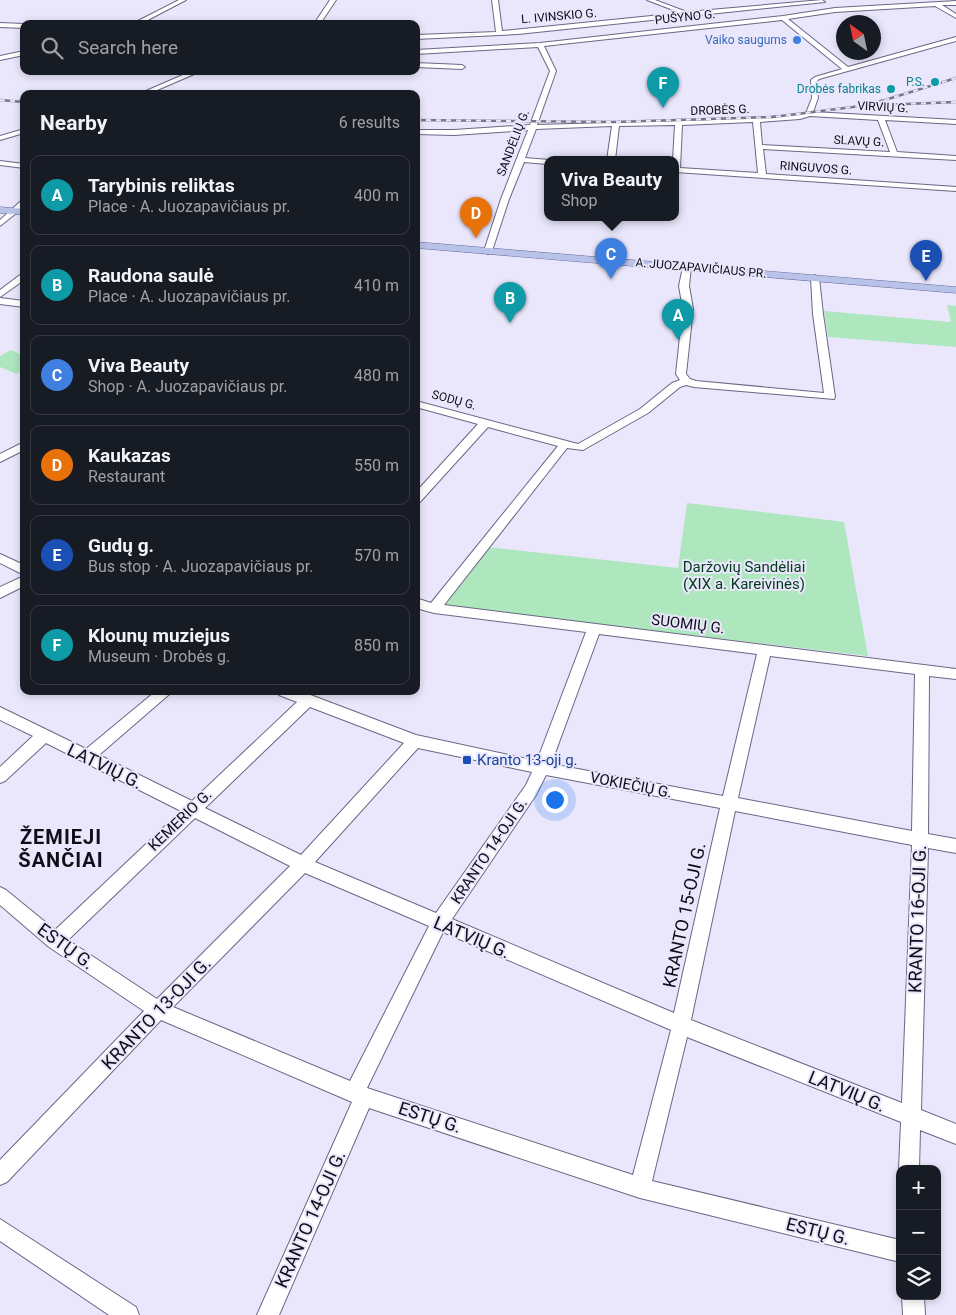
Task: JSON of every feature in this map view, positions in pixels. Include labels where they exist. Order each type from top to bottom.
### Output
[{"type":"main road","points":[[0,210],[19,212]]},
{"type":"main road","name":"A. JUOZAPAVIČIAUS PR.","points":[[420,245],[956,290]]},
{"type":"street","points":[[143,20],[183,0]]},
{"type":"street","points":[[320,20],[333,0]]},
{"type":"street","points":[[495,0],[499,33]]},
{"type":"street","points":[[650,0],[689,14]]},
{"type":"street","points":[[821,1],[835,10]]},
{"type":"street","name":"L. IVINSKIO G.","points":[[420,37],[499,33],[775,4],[821,1]]},
{"type":"street","name":"PUŠYNO G.","points":[[420,52],[540,45],[783,18],[835,10],[956,3]]},
{"type":"street","points":[[936,4],[956,16]]},
{"type":"street","points":[[783,18],[846,68]]},
{"type":"street","points":[[0,26],[20,26]]},
{"type":"street","points":[[809,114],[814,107],[816,96],[814,80],[846,68],[956,39]]},
{"type":"street","name":"SANDĖLIŲ G.","points":[[488,251],[505,199],[553,71],[540,45]]},
{"type":"street","points":[[0,58],[20,54]]},
{"type":"street","points":[[420,65],[462,66]]},
{"type":"street","points":[[152,90],[188,75]]},
{"type":"street","name":"DROBĖS G.","points":[[420,132],[479,132],[532,128],[756,120],[800,117],[809,114]]},
{"type":"street","name":"VIRVIŲ G.","points":[[809,114],[956,122]]},
{"type":"street","points":[[881,119],[894,154]]},
{"type":"street","points":[[756,120],[762,176]]},
{"type":"street","points":[[676,156],[679,123]]},
{"type":"street","points":[[612,156],[616,125]]},
{"type":"street","points":[[0,138],[20,132]]},
{"type":"street","name":"SLAVŲ G.","points":[[760,147],[956,158]]},
{"type":"street","points":[[521,160],[544,162]]},
{"type":"street","points":[[0,163],[20,166]]},
{"type":"street","name":"RINGUVOS G.","points":[[679,170],[956,189]]},
{"type":"street","points":[[0,224],[19,212]]},
{"type":"street","points":[[687,267],[684,286],[688,309],[682,374],[686,381],[694,384],[830,398],[818,314],[816,278]]},
{"type":"street","points":[[0,294],[20,278]]},
{"type":"street","points":[[0,301],[20,304]]},
{"type":"street","name":"SODŲ G.","points":[[420,406],[579,448],[644,411],[676,385],[686,381]]},
{"type":"street","points":[[420,495],[486,422]]},
{"type":"street","points":[[434,608],[566,444]]},
{"type":"street","points":[[0,459],[20,447]]},
{"type":"street","points":[[0,558],[20,569]]},
{"type":"street","points":[[0,593],[20,582]]},
{"type":"street","name":"SUOMIŲ G.","points":[[420,603],[434,608],[956,674]]},
{"type":"street","name":"KRANTO 14-OJI G.","points":[[268,1315],[359,1095],[439,923],[531,790],[542,768],[594,629]]},
{"type":"street","name":"KRANTO 15-OJI G.","points":[[640,1188],[681,1025],[729,803],[766,649]]},
{"type":"street","name":"KRANTO 16-OJI G.","points":[[910,1165],[910,1116],[920,839],[922,670]]},
{"type":"street","points":[[87,757],[161,695]]},
{"type":"street","name":"VOKIEČIŲ G.","points":[[293,695],[415,741],[542,768],[956,846]]},
{"type":"street","name":"KEMERIO G.","points":[[56,941],[192,808],[306,701]]},
{"type":"street","name":"LATVIŲ G.","points":[[0,713],[303,864],[681,1025],[956,1134]]},
{"type":"street","points":[[0,777],[44,735]]},
{"type":"street","name":"KRANTO 13-OJI G.","points":[[0,1175],[158,1010],[303,864],[415,741]]},
{"type":"street","name":"ESTŲ G.","points":[[0,894],[56,941],[158,1010],[359,1095],[640,1188],[896,1250]]},
{"type":"street","points":[[0,1229],[128,1315]]},
{"type":"street","points":[[912,1300],[914,1315]]},
{"type":"green space","points":[[947,305],[956,306],[956,347],[828,337],[824,311],[951,322]]},
{"type":"green space","points":[[11,350],[20,354],[20,372],[16,374],[0,367],[0,356]]},
{"type":"green space","name":"Daržovių Sandėliai (XIX a. Kareivinės)","points":[[687,503],[844,522],[868,656],[443,606],[488,547],[678,568]]},
{"type":"railway","points":[[420,120],[614,122],[773,117],[853,107],[885,100],[956,78]]},
{"type":"railway","points":[[0,100],[20,102]]},
{"type":"railway","points":[[881,105],[956,102]]},
{"type":"place","name":"Vaiko saugums","points":[[797,40]]},
{"type":"place","name":"P.S.","points":[[935,82]]},
{"type":"place","name":"Drobės fabrikas","points":[[891,89]]},
{"type":"place","name":"Klounų muziejus","points":[[663,108]]},
{"type":"place","name":"Kaukazas","points":[[476,238]]},
{"type":"place","name":"Viva Beauty","points":[[611,279]]},
{"type":"place","name":"Gudų g.","points":[[926,281]]},
{"type":"place","name":"Raudona saulė","points":[[510,323]]},
{"type":"place","name":"Tarybinis reliktas","points":[[678,340]]},
{"type":"place","name":"Kranto 13-oji g.","points":[[467,760]]},
{"type":"district","name":"ŽEMIEJI ŠANČIAI","points":[[61,848]]}]
